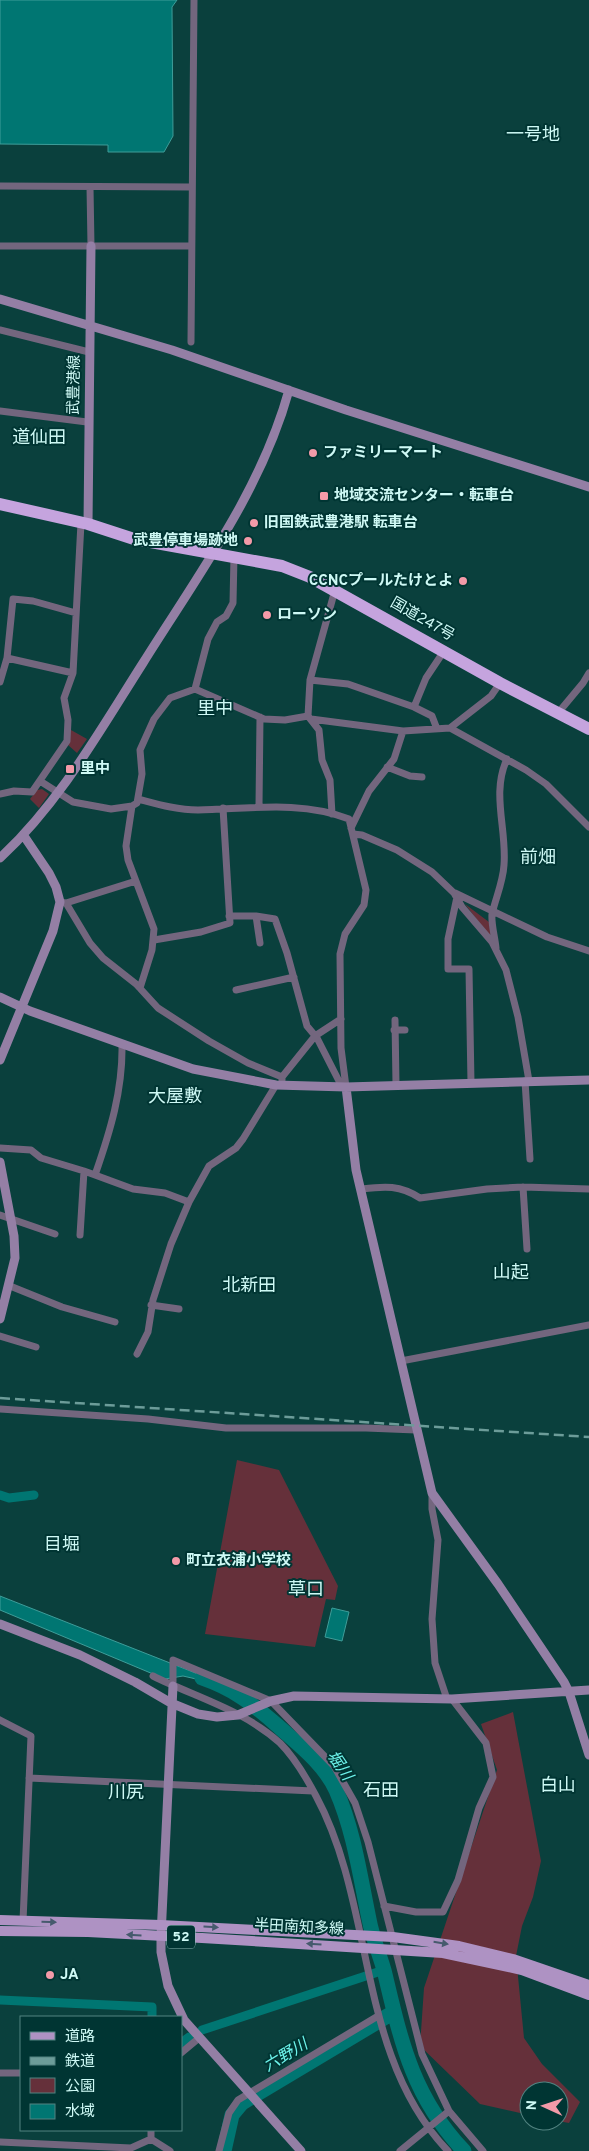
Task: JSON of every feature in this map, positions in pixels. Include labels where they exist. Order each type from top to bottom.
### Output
[{"type":"highway","name":"国道247号","points":[[0,504],[84,524],[134,539],[282,566],[334,590],[500,683],[589,729]]},
{"type":"main road","name":"半田南知多線","points":[[0,1920],[161,1925],[393,1937],[459,1946],[505,1957],[589,1985]]},
{"type":"main road","name":"半田南知多線","points":[[0,1931],[88,1932],[363,1951],[396,1950],[443,1953],[499,1964],[545,1978],[589,1995]]},
{"type":"street","points":[[191,342],[194,0]]},
{"type":"street","points":[[0,186],[191,187]]},
{"type":"street","points":[[90,187],[91,246]]},
{"type":"street","points":[[0,246],[191,246]]},
{"type":"street","name":"武豊港線","points":[[84,524],[91,246]]},
{"type":"street","points":[[0,299],[172,350],[589,487]]},
{"type":"street","points":[[0,330],[89,352]]},
{"type":"street","points":[[0,858],[24,836],[59,795],[214,554],[262,464],[289,390]]},
{"type":"street","points":[[0,412],[87,422]]},
{"type":"street","points":[[0,794],[14,791],[32,792],[67,742],[68,720],[64,698],[73,673],[84,524]]},
{"type":"street","points":[[195,689],[208,639],[217,622],[226,616],[233,603],[234,556]]},
{"type":"street","points":[[332,814],[330,780],[322,760],[319,730],[310,717],[310,680],[334,590]]},
{"type":"street","points":[[0,681],[7,658],[13,599],[32,601],[76,613]]},
{"type":"street","points":[[414,707],[426,678],[444,651]]},
{"type":"street","points":[[7,658],[73,673]]},
{"type":"street","points":[[558,713],[589,673]]},
{"type":"street","points":[[310,680],[348,684],[414,707],[432,716],[437,728]]},
{"type":"street","points":[[450,728],[491,696],[500,683]]},
{"type":"street","points":[[140,988],[147,970],[154,940],[151,915],[136,881],[126,846],[132,806],[138,799],[142,774],[140,750],[154,719],[170,698],[195,689],[260,718],[285,720],[310,717],[403,731],[450,728],[507,759],[546,784],[589,827]]},
{"type":"street","points":[[259,806],[260,718]]},
{"type":"street","points":[[352,831],[369,790],[394,759],[403,731]]},
{"type":"street","points":[[496,951],[493,912],[499,896],[504,864],[500,800],[501,773],[507,759]]},
{"type":"street","points":[[387,767],[410,776],[422,778]]},
{"type":"street","points":[[40,781],[59,795],[73,802],[118,810],[132,806]]},
{"type":"street","points":[[138,799],[183,809],[259,806],[332,814],[349,819],[364,875],[366,899],[345,934],[341,947],[341,1048],[344,1087],[362,1189],[432,1493],[432,1509],[438,1540],[432,1619],[435,1663],[449,1699],[486,1743],[493,1777],[479,1808],[458,1880],[442,1912],[416,1912],[384,1906]]},
{"type":"street","points":[[154,940],[202,932],[230,923],[223,808]]},
{"type":"street","points":[[352,831],[384,844],[418,862],[456,895],[492,942],[506,970],[518,1017],[527,1081],[530,1160]]},
{"type":"street","points":[[24,836],[49,873],[63,903],[90,943],[103,958],[140,988],[158,1008],[183,1025],[280,1082]]},
{"type":"street","points":[[63,903],[136,881]]},
{"type":"street","points":[[456,895],[553,940],[589,951]]},
{"type":"street","points":[[456,895],[448,939],[448,969],[469,969],[471,1083]]},
{"type":"street","points":[[0,1060],[53,932],[63,903]]},
{"type":"street","points":[[229,916],[256,916],[275,919],[294,977],[306,1026],[315,1036],[344,1087]]},
{"type":"street","points":[[256,916],[260,943]]},
{"type":"street","points":[[236,990],[294,977]]},
{"type":"street","points":[[0,997],[22,1008],[209,1073],[280,1082],[344,1087],[589,1080]]},
{"type":"street","points":[[137,1354],[148,1332],[151,1305],[171,1244],[189,1202],[209,1166],[236,1148],[280,1082],[315,1036],[341,1019]]},
{"type":"street","points":[[395,1020],[396,1085]]},
{"type":"street","points":[[394,1030],[405,1030]]},
{"type":"street","points":[[95,1175],[108,1137],[120,1088],[122,1044]]},
{"type":"street","points":[[0,1148],[31,1150],[40,1158],[84,1171],[133,1189],[165,1193],[189,1202]]},
{"type":"street","points":[[0,1162],[15,1258],[10,1286],[0,1319]]},
{"type":"street","points":[[80,1236],[84,1171]]},
{"type":"street","points":[[362,1189],[397,1188],[407,1190],[420,1198],[487,1189],[523,1187],[589,1189]]},
{"type":"street","points":[[523,1187],[527,1249]]},
{"type":"street","points":[[0,1215],[55,1234]]},
{"type":"street","points":[[10,1286],[62,1307],[115,1322]]},
{"type":"street","points":[[151,1305],[179,1309]]},
{"type":"street","points":[[401,1361],[589,1325]]},
{"type":"street","points":[[0,1336],[36,1347]]},
{"type":"street","points":[[0,1409],[148,1419],[226,1428],[416,1430]]},
{"type":"street","points":[[432,1493],[498,1584],[569,1692],[589,1755]]},
{"type":"street","points":[[0,1624],[80,1655],[135,1682],[171,1703],[207,1716],[238,1715],[271,1701],[306,1696],[449,1699],[589,1690]]},
{"type":"street","points":[[182,2016],[173,2000],[164,1968],[161,1936],[173,1660],[271,1701],[334,1766],[355,1803],[368,1842],[422,2054],[449,2111],[483,2151]]},
{"type":"street","points":[[153,1676],[232,1710],[280,1743],[304,1773],[327,1817],[342,1857],[374,1991],[378,2016],[389,2051],[427,2127],[448,2151]]},
{"type":"street","points":[[0,1720],[31,1736],[23,1921]]},
{"type":"street","points":[[29,1778],[313,1791]]},
{"type":"street","points":[[182,2016],[199,2038],[301,2151]]},
{"type":"street","points":[[219,2151],[229,2113],[238,2100],[250,2095],[378,2016]]},
{"type":"street","points":[[182,2052],[199,2038]]},
{"type":"street","points":[[0,2073],[20,2073]]},
{"type":"street","points":[[400,2151],[427,2127],[449,2111]]},
{"type":"street","points":[[150,2139],[151,2131]]},
{"type":"street","points":[[0,2142],[131,2148],[150,2139]]},
{"type":"street","points":[[150,2139],[170,2151]]},
{"type":"green space","points":[[71,730],[87,739],[77,753],[68,745]]},
{"type":"green space","points":[[42,789],[49,794],[39,808],[30,799],[37,790]]},
{"type":"green space","points":[[465,904],[489,922],[491,934],[489,936]]},
{"type":"green space","points":[[237,1460],[279,1470],[338,1586],[335,1600],[326,1599],[315,1647],[205,1634]]},
{"type":"green space","points":[[513,1712],[541,1861],[533,1897],[522,1926],[516,1956],[524,2038],[542,2064],[559,2081],[519,2081],[519,2113],[480,2104],[420,2046],[424,1988],[497,1770],[481,1724]]},
{"type":"green space","points":[[569,2091],[580,2102],[569,2123]]},
{"type":"water","points":[[0,0],[177,0],[172,7],[173,136],[164,152],[108,152],[108,145],[0,144]]},
{"type":"water","points":[[0,1596],[231,1687],[183,1676],[165,1679],[0,1610]]},
{"type":"water","points":[[332,1608],[349,1612],[342,1641],[325,1637]]},
{"type":"waterway","points":[[0,1495],[9,1498],[34,1495]]},
{"type":"waterway","name":"堀川","points":[[202,1678],[234,1692],[260,1711],[310,1755],[325,1772],[336,1790],[356,1854],[372,1932],[403,2044],[420,2088],[432,2110],[464,2151]]},
{"type":"waterway","points":[[202,2030],[384,1970]]},
{"type":"waterway","points":[[0,2000],[152,2007],[152,2016]]},
{"type":"waterway","name":"六野川","points":[[224,2151],[232,2115],[242,2103],[394,2012]]},
{"type":"waterway","points":[[182,2042],[189,2037]]},
{"type":"railway","points":[[0,1398],[589,1437]]},
{"type":"place","name":"ファミリーマート","points":[[313,453]]},
{"type":"place","name":"地域交流センター・転車台","points":[[324,496]]},
{"type":"place","name":"旧国鉄武豊港駅 転車台","points":[[254,523]]},
{"type":"place","name":"武豊停車場跡地","points":[[248,541]]},
{"type":"place","name":"CCNCプールたけとよ","points":[[463,581]]},
{"type":"place","name":"ローソン","points":[[267,615]]},
{"type":"place","name":"里中","points":[[70,769]]},
{"type":"place","name":"町立衣浦小学校","points":[[176,1561]]},
{"type":"place","name":"JA","points":[[50,1975]]},
{"type":"district","name":"一号地","points":[[533,135]]},
{"type":"district","name":"道仙田","points":[[39,438]]},
{"type":"district","name":"里中","points":[[215,709]]},
{"type":"district","name":"前畑","points":[[538,858]]},
{"type":"district","name":"大屋敷","points":[[175,1097]]},
{"type":"district","name":"山起","points":[[511,1273]]},
{"type":"district","name":"北新田","points":[[249,1286]]},
{"type":"district","name":"目堀","points":[[62,1545]]},
{"type":"district","name":"草口","points":[[306,1590]]},
{"type":"district","name":"白山","points":[[558,1786]]},
{"type":"district","name":"石田","points":[[381,1791]]},
{"type":"district","name":"川尻","points":[[126,1793]]}]
